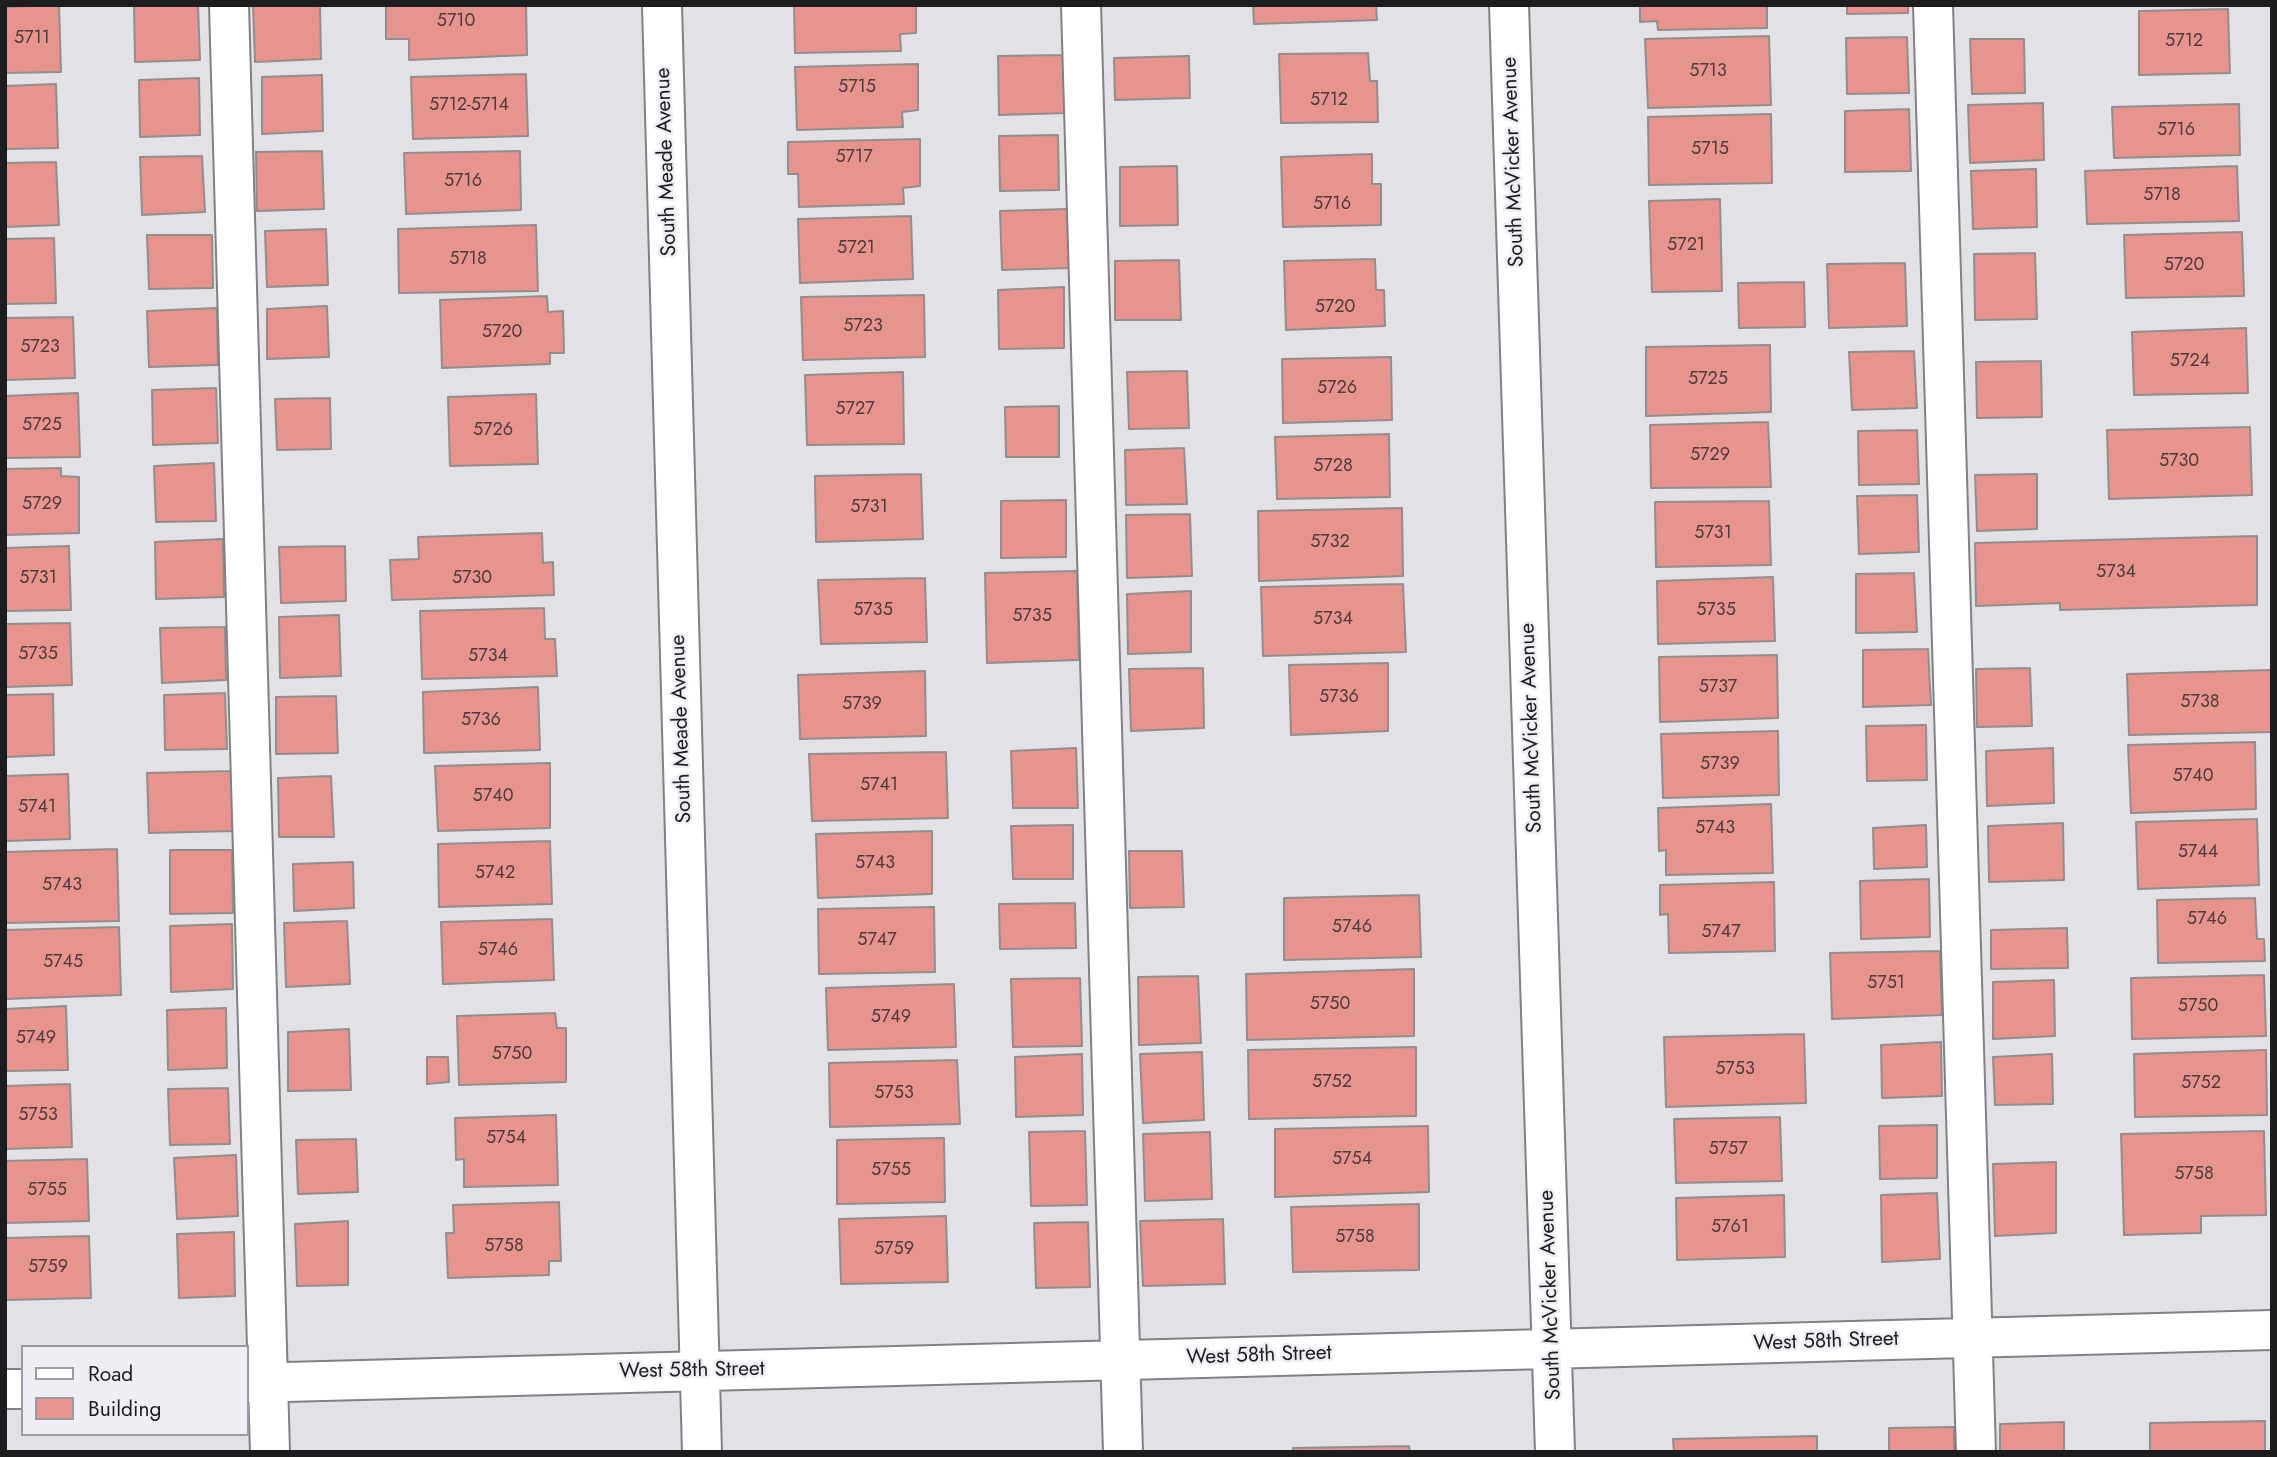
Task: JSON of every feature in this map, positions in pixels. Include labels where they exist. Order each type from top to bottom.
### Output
[{"type":"street","points":[[229,5],[257,1383],[270,1452]]},
{"type":"street","name":"South Meade Avenue","points":[[662,5],[702,1452]]},
{"type":"street","points":[[1081,5],[1123,1452]]},
{"type":"street","name":"South McVicker Avenue","points":[[1509,5],[1555,1452]]},
{"type":"street","points":[[1933,5],[1976,1452]]},
{"type":"street","name":"West 58th Street","points":[[257,1383],[2272,1330]]},
{"type":"building","points":[[59,5],[61,72],[5,73],[5,7]]},
{"type":"building","points":[[134,5],[198,5],[200,60],[135,62]]},
{"type":"building","points":[[253,5],[320,5],[321,59],[255,62]]},
{"type":"building","points":[[386,5],[526,5],[527,55],[409,60],[409,39],[386,39]]},
{"type":"building","points":[[794,5],[916,5],[916,33],[900,34],[901,51],[795,53]]},
{"type":"building","points":[[1253,5],[1376,5],[1377,20],[1254,24]]},
{"type":"building","points":[[1640,5],[1788,5],[1767,6],[1767,28],[1658,30],[1657,21],[1640,22]]},
{"type":"building","points":[[1847,5],[1908,5],[1908,13],[1847,14]]},
{"type":"building","points":[[2228,9],[2230,73],[2139,75],[2139,11]]},
{"type":"building","points":[[1769,36],[1771,105],[1648,108],[1645,39]]},
{"type":"building","points":[[1907,37],[1909,93],[1847,94],[1846,38]]},
{"type":"building","points":[[1970,39],[2024,39],[2025,93],[1972,94]]},
{"type":"building","points":[[1368,53],[1370,81],[1377,81],[1378,122],[1281,123],[1279,54]]},
{"type":"building","points":[[1065,55],[1067,113],[999,115],[998,56]]},
{"type":"building","points":[[1189,56],[1190,98],[1115,100],[1114,58]]},
{"type":"building","points":[[918,64],[918,110],[902,112],[903,127],[797,130],[795,67]]},
{"type":"building","points":[[526,74],[528,136],[413,139],[411,77]]},
{"type":"building","points":[[322,75],[323,131],[262,134],[262,77]]},
{"type":"building","points":[[199,78],[200,135],[140,137],[139,80]]},
{"type":"building","points":[[56,84],[58,148],[5,149],[5,86]]},
{"type":"building","points":[[2043,103],[2044,160],[1970,163],[1968,105]]},
{"type":"building","points":[[2239,104],[2240,155],[2114,158],[2112,107]]},
{"type":"building","points":[[1909,109],[1911,171],[1845,172],[1845,111]]},
{"type":"building","points":[[1771,114],[1772,183],[1649,185],[1648,117]]},
{"type":"building","points":[[1058,135],[1059,190],[1000,191],[999,136]]},
{"type":"building","points":[[920,139],[920,186],[903,188],[904,204],[799,207],[798,174],[788,174],[788,142]]},
{"type":"building","points":[[322,151],[324,209],[257,211],[256,152]]},
{"type":"building","points":[[520,151],[521,210],[406,214],[404,153]]},
{"type":"building","points":[[1372,154],[1372,184],[1381,184],[1381,225],[1283,227],[1281,157]]},
{"type":"building","points":[[202,156],[205,212],[142,215],[140,157]]},
{"type":"building","points":[[56,162],[59,225],[5,227],[5,163]]},
{"type":"building","points":[[1177,166],[1178,225],[1120,226],[1120,167]]},
{"type":"building","points":[[2237,166],[2239,221],[2087,224],[2085,171]]},
{"type":"building","points":[[2036,169],[2037,227],[1973,229],[1971,171]]},
{"type":"building","points":[[1720,199],[1722,291],[1652,292],[1649,201]]},
{"type":"building","points":[[1068,209],[1069,268],[1002,270],[1000,211]]},
{"type":"building","points":[[911,216],[913,279],[800,283],[798,219]]},
{"type":"building","points":[[536,225],[538,291],[399,293],[398,229]]},
{"type":"building","points":[[326,229],[328,285],[267,287],[265,231]]},
{"type":"building","points":[[2242,232],[2244,296],[2126,298],[2124,235]]},
{"type":"building","points":[[147,235],[212,235],[213,288],[149,289]]},
{"type":"building","points":[[54,238],[56,303],[5,304],[5,239]]},
{"type":"building","points":[[2035,253],[2037,319],[1975,320],[1974,254]]},
{"type":"building","points":[[1375,259],[1376,290],[1384,290],[1385,326],[1286,330],[1284,261]]},
{"type":"building","points":[[1179,260],[1181,320],[1115,320],[1115,261]]},
{"type":"building","points":[[1905,263],[1907,326],[1829,328],[1827,264]]},
{"type":"building","points":[[1804,282],[1805,327],[1739,328],[1738,283]]},
{"type":"building","points":[[1064,287],[1064,348],[999,349],[998,290]]},
{"type":"building","points":[[924,295],[925,357],[803,360],[801,297]]},
{"type":"building","points":[[547,296],[548,312],[563,311],[564,353],[550,353],[550,364],[442,368],[440,300]]},
{"type":"building","points":[[327,306],[329,357],[267,359],[267,309]]},
{"type":"building","points":[[217,308],[218,365],[149,367],[147,311]]},
{"type":"building","points":[[73,317],[75,378],[5,380],[5,318]]},
{"type":"building","points":[[2246,328],[2248,393],[2134,395],[2132,332]]},
{"type":"building","points":[[1770,345],[1771,412],[1646,416],[1646,347]]},
{"type":"building","points":[[1914,351],[1917,408],[1852,410],[1849,352]]},
{"type":"building","points":[[1391,357],[1392,420],[1283,423],[1282,359]]},
{"type":"building","points":[[2041,361],[2042,417],[1977,418],[1976,362]]},
{"type":"building","points":[[1187,371],[1189,428],[1129,429],[1127,372]]},
{"type":"building","points":[[903,372],[904,444],[807,445],[805,375]]},
{"type":"building","points":[[216,388],[218,443],[153,445],[152,390]]},
{"type":"building","points":[[78,393],[80,457],[5,458],[5,396]]},
{"type":"building","points":[[536,394],[538,464],[450,466],[448,397]]},
{"type":"building","points":[[330,398],[331,449],[277,450],[275,399]]},
{"type":"building","points":[[1059,406],[1059,457],[1006,457],[1005,407]]},
{"type":"building","points":[[1768,422],[1771,487],[1651,488],[1650,425]]},
{"type":"building","points":[[2250,427],[2252,495],[2109,499],[2107,430]]},
{"type":"building","points":[[1917,430],[1919,484],[1859,485],[1858,431]]},
{"type":"building","points":[[1389,434],[1390,497],[1277,499],[1275,437]]},
{"type":"building","points":[[1184,448],[1187,504],[1126,505],[1125,450]]},
{"type":"building","points":[[214,463],[216,521],[156,522],[154,466]]},
{"type":"building","points":[[61,468],[61,476],[79,477],[79,533],[5,535],[5,469]]},
{"type":"building","points":[[921,474],[923,539],[816,542],[815,476]]},
{"type":"building","points":[[2037,474],[2037,529],[1977,531],[1975,475]]},
{"type":"building","points":[[1917,495],[1919,552],[1859,554],[1857,496]]},
{"type":"building","points":[[1066,500],[1066,557],[1001,558],[1001,501]]},
{"type":"building","points":[[1769,501],[1771,565],[1656,567],[1655,502]]},
{"type":"building","points":[[1402,508],[1403,576],[1259,581],[1258,511]]},
{"type":"building","points":[[1190,514],[1192,576],[1127,578],[1126,515]]},
{"type":"building","points":[[542,533],[543,563],[553,562],[554,595],[392,600],[390,560],[419,559],[418,537]]},
{"type":"building","points":[[2257,536],[2257,605],[2060,610],[2060,603],[1976,606],[1975,543]]},
{"type":"building","points":[[223,539],[224,597],[156,599],[155,542]]},
{"type":"building","points":[[69,546],[71,610],[5,611],[5,548]]},
{"type":"building","points":[[345,546],[346,601],[281,603],[279,547]]},
{"type":"building","points":[[1077,571],[1079,660],[987,663],[985,573]]},
{"type":"building","points":[[1914,573],[1917,632],[1856,633],[1856,574]]},
{"type":"building","points":[[1773,577],[1775,641],[1658,644],[1657,581]]},
{"type":"building","points":[[925,578],[927,642],[821,644],[818,580]]},
{"type":"building","points":[[1403,584],[1406,652],[1263,656],[1261,587]]},
{"type":"building","points":[[1191,591],[1191,652],[1128,654],[1127,594]]},
{"type":"building","points":[[544,608],[545,639],[555,639],[557,676],[422,679],[420,611]]},
{"type":"building","points":[[339,615],[341,676],[280,678],[279,617]]},
{"type":"building","points":[[70,623],[72,685],[5,687],[5,624]]},
{"type":"building","points":[[225,627],[226,680],[162,683],[160,628]]},
{"type":"building","points":[[1928,649],[1931,705],[1863,707],[1863,650]]},
{"type":"building","points":[[1777,655],[1778,718],[1660,722],[1659,657]]},
{"type":"building","points":[[1388,663],[1388,731],[1291,735],[1289,665]]},
{"type":"building","points":[[1203,668],[1204,728],[1131,731],[1129,669]]},
{"type":"building","points":[[2030,668],[2032,726],[1977,727],[1976,669]]},
{"type":"building","points":[[2272,670],[2272,732],[2129,735],[2127,674]]},
{"type":"building","points":[[925,671],[926,736],[800,739],[798,675]]},
{"type":"building","points":[[538,687],[540,750],[424,753],[423,692]]},
{"type":"building","points":[[225,693],[227,749],[165,750],[164,695]]},
{"type":"building","points":[[53,694],[54,755],[5,757],[5,695]]},
{"type":"building","points":[[336,696],[338,753],[276,754],[276,697]]},
{"type":"building","points":[[1926,725],[1927,780],[1867,781],[1866,726]]},
{"type":"building","points":[[1778,731],[1779,795],[1663,798],[1661,734]]},
{"type":"building","points":[[2255,742],[2256,809],[2131,813],[2128,745]]},
{"type":"building","points":[[1076,748],[1078,808],[1013,808],[1011,751]]},
{"type":"building","points":[[2053,748],[2054,803],[1987,806],[1986,751]]},
{"type":"building","points":[[946,752],[948,818],[812,821],[809,754]]},
{"type":"building","points":[[550,763],[550,828],[438,831],[435,766]]},
{"type":"building","points":[[232,771],[234,831],[149,833],[147,773]]},
{"type":"building","points":[[68,774],[70,839],[5,841],[5,776]]},
{"type":"building","points":[[331,776],[334,837],[279,837],[278,778]]},
{"type":"building","points":[[1771,804],[1773,873],[1666,875],[1666,850],[1659,851],[1658,808]]},
{"type":"building","points":[[2257,819],[2259,885],[2138,889],[2136,822]]},
{"type":"building","points":[[2063,823],[2064,880],[1989,882],[1988,826]]},
{"type":"building","points":[[1073,825],[1073,879],[1013,879],[1011,826]]},
{"type":"building","points":[[1926,825],[1927,867],[1874,869],[1873,828]]},
{"type":"building","points":[[932,831],[932,894],[818,898],[816,834]]},
{"type":"building","points":[[550,841],[552,904],[439,907],[438,844]]},
{"type":"building","points":[[117,849],[119,921],[5,923],[5,852]]},
{"type":"building","points":[[170,850],[232,850],[233,913],[170,914]]},
{"type":"building","points":[[1129,851],[1182,851],[1184,907],[1130,908]]},
{"type":"building","points":[[353,862],[354,908],[294,911],[293,864]]},
{"type":"building","points":[[1929,879],[1930,937],[1861,939],[1860,881]]},
{"type":"building","points":[[1774,882],[1775,951],[1669,953],[1668,914],[1660,915],[1660,885]]},
{"type":"building","points":[[1419,895],[1421,957],[1284,960],[1284,898]]},
{"type":"building","points":[[2255,898],[2257,939],[2264,939],[2265,961],[2158,963],[2157,900]]},
{"type":"building","points":[[1075,903],[1076,948],[1000,949],[999,904]]},
{"type":"building","points":[[934,907],[935,972],[819,974],[818,909]]},
{"type":"building","points":[[552,919],[554,980],[443,984],[441,922]]},
{"type":"building","points":[[347,921],[350,984],[286,987],[284,923]]},
{"type":"building","points":[[232,924],[233,989],[171,992],[170,926]]},
{"type":"building","points":[[119,927],[121,995],[5,999],[5,930]]},
{"type":"building","points":[[2067,928],[2068,968],[1991,969],[1991,930]]},
{"type":"building","points":[[1940,951],[1942,1015],[1832,1019],[1830,953]]},
{"type":"building","points":[[1414,969],[1414,1036],[1247,1040],[1246,974]]},
{"type":"building","points":[[2264,975],[2266,1036],[2132,1039],[2131,978]]},
{"type":"building","points":[[1198,976],[1201,1043],[1139,1045],[1138,977]]},
{"type":"building","points":[[1080,978],[1082,1046],[1013,1047],[1011,979]]},
{"type":"building","points":[[2054,980],[2055,1036],[1993,1039],[1993,982]]},
{"type":"building","points":[[954,984],[956,1047],[828,1050],[826,988]]},
{"type":"building","points":[[66,1006],[68,1070],[5,1071],[5,1009]]},
{"type":"building","points":[[226,1008],[227,1068],[168,1070],[167,1010]]},
{"type":"building","points":[[555,1013],[557,1028],[566,1028],[566,1082],[459,1085],[457,1016]]},
{"type":"building","points":[[349,1029],[351,1090],[288,1091],[288,1032]]},
{"type":"building","points":[[1804,1034],[1806,1103],[1666,1107],[1664,1037]]},
{"type":"building","points":[[1941,1042],[1942,1096],[1882,1098],[1881,1045]]},
{"type":"building","points":[[1416,1047],[1416,1116],[1249,1119],[1248,1050]]},
{"type":"building","points":[[2266,1050],[2267,1115],[2135,1117],[2134,1054]]},
{"type":"building","points":[[1202,1052],[1204,1120],[1143,1123],[1140,1054]]},
{"type":"building","points":[[1082,1054],[1083,1115],[1016,1117],[1015,1057]]},
{"type":"building","points":[[2052,1054],[2053,1104],[1995,1105],[1993,1057]]},
{"type":"building","points":[[427,1057],[448,1057],[449,1082],[427,1084]]},
{"type":"building","points":[[957,1060],[960,1124],[830,1127],[829,1063]]},
{"type":"building","points":[[70,1084],[72,1147],[5,1149],[5,1086]]},
{"type":"building","points":[[228,1088],[230,1144],[170,1145],[168,1089]]},
{"type":"building","points":[[556,1115],[558,1185],[464,1187],[464,1159],[456,1160],[455,1118]]},
{"type":"building","points":[[1780,1117],[1782,1181],[1676,1183],[1674,1119]]},
{"type":"building","points":[[1937,1125],[1937,1178],[1880,1179],[1879,1126]]},
{"type":"building","points":[[1428,1126],[1429,1192],[1275,1197],[1275,1129]]},
{"type":"building","points":[[1085,1131],[1087,1205],[1031,1206],[1029,1132]]},
{"type":"building","points":[[2264,1131],[2266,1215],[2201,1216],[2201,1233],[2124,1235],[2121,1134]]},
{"type":"building","points":[[1210,1132],[1212,1199],[1145,1201],[1143,1134]]},
{"type":"building","points":[[944,1138],[945,1202],[837,1204],[837,1140]]},
{"type":"building","points":[[356,1139],[358,1192],[298,1194],[296,1140]]},
{"type":"building","points":[[236,1155],[238,1216],[177,1219],[174,1158]]},
{"type":"building","points":[[87,1159],[89,1221],[5,1223],[5,1161]]},
{"type":"building","points":[[2056,1162],[2056,1233],[1995,1236],[1993,1164]]},
{"type":"building","points":[[1937,1193],[1940,1259],[1882,1262],[1881,1195]]},
{"type":"building","points":[[1784,1195],[1785,1257],[1677,1260],[1676,1198]]},
{"type":"building","points":[[559,1202],[561,1261],[549,1261],[549,1275],[448,1278],[446,1233],[454,1233],[453,1205]]},
{"type":"building","points":[[1419,1204],[1419,1270],[1293,1272],[1291,1207]]},
{"type":"building","points":[[946,1216],[948,1282],[841,1284],[839,1219]]},
{"type":"building","points":[[1223,1219],[1225,1284],[1143,1286],[1140,1221]]},
{"type":"building","points":[[348,1221],[348,1285],[297,1286],[295,1224]]},
{"type":"building","points":[[1088,1222],[1090,1287],[1036,1288],[1034,1223]]},
{"type":"building","points":[[234,1232],[235,1296],[179,1298],[177,1234]]},
{"type":"building","points":[[89,1236],[91,1298],[5,1300],[5,1238]]},
{"type":"building","points":[[2265,1421],[2265,1452],[2150,1452],[2150,1423]]},
{"type":"building","points":[[2064,1422],[2064,1452],[2000,1452],[2000,1424]]},
{"type":"building","points":[[1954,1427],[1954,1452],[1889,1452],[1889,1428]]},
{"type":"building","points":[[1817,1436],[1817,1452],[1674,1452],[1673,1439]]},
{"type":"building","points":[[1409,1446],[1410,1452],[1293,1452],[1293,1448]]}]
